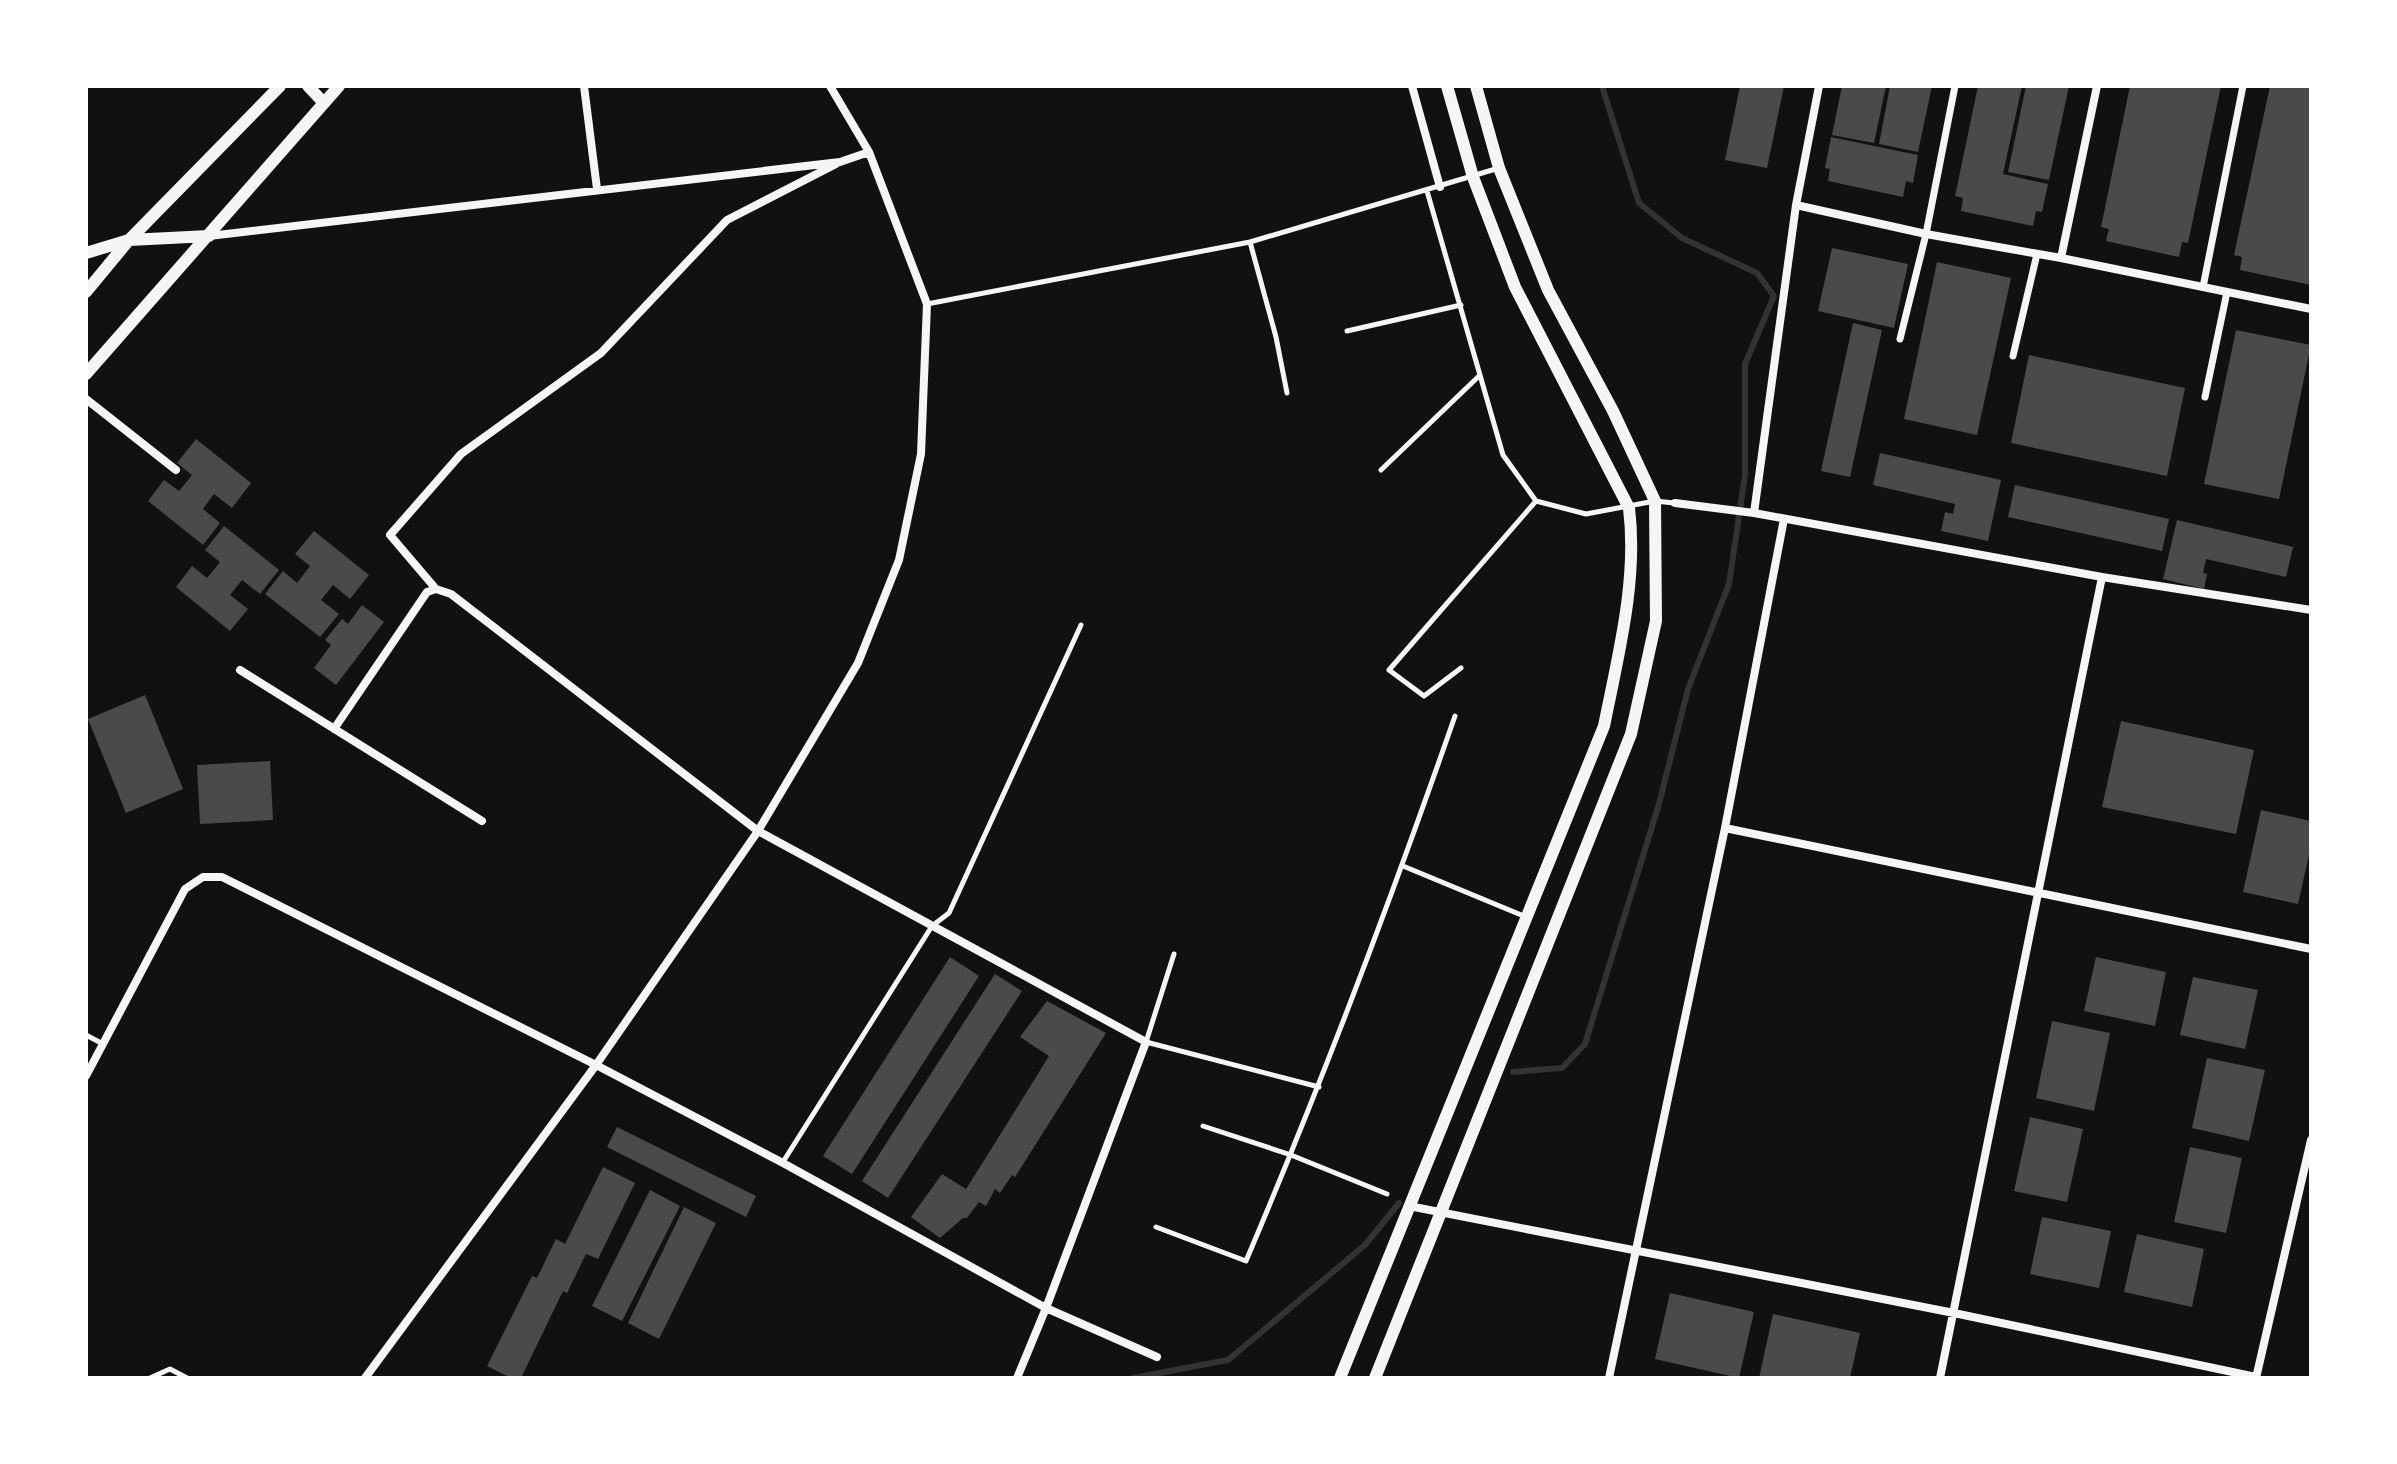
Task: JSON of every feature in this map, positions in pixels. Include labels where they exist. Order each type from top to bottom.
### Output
[{"type":"street","points":[[86,292],[129,240],[280,86]]},
{"type":"street","points":[[308,86],[323,102]]},
{"type":"street","points":[[86,374],[339,86]]},
{"type":"street","points":[[584,86],[597,189]]},
{"type":"street","points":[[365,1378],[596,1065],[758,831],[858,663],[899,560],[921,454],[927,304],[869,152],[830,86]]},
{"type":"street","points":[[1412,86],[1440,187]]},
{"type":"street","points":[[1340,1378],[1604,726],[1626,615],[1631,535],[1629,508],[1515,287],[1473,177],[1447,86]]},
{"type":"street","points":[[1375,1378],[1631,734],[1656,621],[1655,501],[1613,411],[1548,290],[1499,168],[1476,86]]},
{"type":"street","points":[[1751,512],[1796,205],[1819,86]]},
{"type":"street","points":[[1900,339],[1926,234],[1955,86]]},
{"type":"street","points":[[2061,258],[2097,86]]},
{"type":"street","points":[[2203,287],[2243,86]]},
{"type":"street","points":[[869,152],[840,162],[727,220],[601,353],[461,454],[390,535],[432,591],[451,594],[758,831],[1146,1042],[1017,1378]]},
{"type":"street","points":[[86,253],[129,240],[209,236],[840,162]]},
{"type":"street","points":[[1796,205],[1926,234],[2311,309]]},
{"type":"street","points":[[2013,356],[2037,254]]},
{"type":"street","points":[[2205,397],[2227,292]]},
{"type":"street","points":[[86,399],[176,470]]},
{"type":"street","points":[[1675,503],[1751,512],[2102,577],[2311,610]]},
{"type":"street","points":[[1609,1378],[1725,828],[1784,519]]},
{"type":"street","points":[[1940,1378],[2102,577]]},
{"type":"street","points":[[334,729],[432,591]]},
{"type":"street","points":[[240,670],[482,821]]},
{"type":"street","points":[[1725,828],[2311,949]]},
{"type":"street","points":[[86,1076],[185,889],[203,877],[222,877],[596,1065],[783,1163],[1046,1308],[1157,1357]]},
{"type":"street","points":[[1409,1206],[1954,1313],[2256,1378],[2311,1140]]},
{"type":"lane","points":[[927,304],[1250,242],[1499,168]]},
{"type":"lane","points":[[1427,191],[1503,455],[1536,501],[1586,514],[1655,501],[1675,503]]},
{"type":"lane","points":[[1250,242],[1276,337],[1287,393]]},
{"type":"lane","points":[[1347,331],[1461,305]]},
{"type":"lane","points":[[1381,470],[1479,376]]},
{"type":"lane","points":[[1461,668],[1424,696],[1389,670],[1536,501]]},
{"type":"lane","points":[[783,1163],[932,926],[949,913],[1081,625]]},
{"type":"lane","points":[[1156,1227],[1246,1261],[1319,1087],[1403,866],[1455,716]]},
{"type":"lane","points":[[1403,866],[1527,917]]},
{"type":"lane","points":[[1174,954],[1146,1042],[1319,1087]]},
{"type":"lane","points":[[86,1035],[104,1045]]},
{"type":"lane","points":[[1203,1126],[1291,1155],[1387,1194]]},
{"type":"lane","points":[[150,1378],[170,1369],[187,1378]]},
{"type":"building","points":[[1740,86],[1784,86],[1767,168],[1725,160]]},
{"type":"building","points":[[1842,86],[1886,86],[1874,143],[1832,135]]},
{"type":"building","points":[[1890,86],[1932,86],[1918,152],[1879,144]]},
{"type":"building","points":[[1978,86],[2022,86],[2003,174],[2048,184],[2042,212],[2036,211],[2033,226],[1961,211],[1963,198],[1955,196]]},
{"type":"building","points":[[2026,86],[2069,86],[2049,180],[2008,172]]},
{"type":"building","points":[[2130,86],[2221,86],[2188,243],[2182,242],[2179,257],[2106,241],[2109,229],[2101,227]]},
{"type":"building","points":[[2270,86],[2311,86],[2311,285],[2240,270],[2242,257],[2234,255]]},
{"type":"building","points":[[1831,137],[1918,155],[1913,183],[1906,181],[1903,197],[1828,181],[1830,169],[1825,168]]},
{"type":"building","points":[[1832,248],[1908,264],[1894,328],[1818,311]]},
{"type":"building","points":[[1937,262],[2011,278],[1977,435],[1904,419]]},
{"type":"building","points":[[1853,323],[1882,330],[1850,477],[1821,471]]},
{"type":"building","points":[[2236,330],[2311,345],[2279,499],[2204,484]]},
{"type":"building","points":[[2029,355],[2185,388],[2167,476],[2011,443]]},
{"type":"building","points":[[196,439],[251,483],[232,508],[214,494],[203,509],[220,523],[203,545],[148,501],[164,480],[179,491],[192,475],[177,463]]},
{"type":"building","points":[[1880,453],[2001,480],[1988,541],[1941,531],[1945,512],[1953,514],[1955,504],[1873,485]]},
{"type":"building","points":[[2015,485],[2169,519],[2162,551],[2008,517]]},
{"type":"building","points":[[2177,520],[2293,547],[2286,577],[2206,559],[2204,589],[2163,579]]},
{"type":"building","points":[[224,526],[279,570],[260,594],[242,580],[230,595],[248,609],[230,631],[176,587],[192,566],[207,578],[220,562],[205,550]]},
{"type":"building","points":[[314,531],[369,575],[350,599],[333,585],[321,600],[339,614],[320,637],[265,594],[283,571],[297,583],[310,566],[295,554]]},
{"type":"building","points":[[362,605],[384,622],[336,685],[314,668],[331,645],[325,640],[342,619],[348,624]]},
{"type":"building","points":[[145,695],[183,789],[126,813],[88,719]]},
{"type":"building","points":[[2121,721],[2254,750],[2236,834],[2102,807]]},
{"type":"building","points":[[270,761],[273,820],[200,824],[197,765]]},
{"type":"building","points":[[2261,810],[2311,821],[2311,846],[2298,904],[2243,892]]},
{"type":"building","points":[[950,957],[979,976],[852,1174],[823,1156]]},
{"type":"building","points":[[2096,957],[2166,972],[2155,1026],[2084,1011]]},
{"type":"building","points":[[995,974],[1022,991],[888,1198],[862,1181]]},
{"type":"building","points":[[2193,977],[2258,990],[2245,1049],[2180,1035]]},
{"type":"building","points":[[1047,1001],[1106,1033],[1015,1177],[1012,1175],[1000,1193],[995,1189],[986,1206],[979,1202],[967,1218],[940,1238],[911,1217],[942,1174],[966,1189],[990,1151],[1049,1056],[1020,1037]]},
{"type":"building","points":[[2052,1021],[2110,1033],[2094,1111],[2036,1098]]},
{"type":"building","points":[[2207,1058],[2265,1070],[2249,1141],[2192,1128]]},
{"type":"building","points":[[2030,1117],[2083,1129],[2067,1202],[2014,1191]]},
{"type":"building","points":[[617,1127],[756,1196],[746,1217],[607,1147]]},
{"type":"building","points":[[2190,1147],[2242,1158],[2226,1233],[2174,1222]]},
{"type":"building","points":[[603,1167],[635,1183],[598,1259],[586,1254],[567,1293],[563,1291],[521,1378],[511,1378],[487,1366],[532,1276],[537,1278],[556,1239],[565,1244]]},
{"type":"building","points":[[650,1190],[680,1206],[622,1321],[592,1306]]},
{"type":"building","points":[[684,1207],[716,1223],[659,1339],[628,1323]]},
{"type":"building","points":[[2042,1217],[2111,1231],[2099,1288],[2030,1274]]},
{"type":"building","points":[[2137,1234],[2204,1249],[2192,1307],[2124,1292]]},
{"type":"building","points":[[1670,1293],[1754,1312],[1739,1378],[1655,1359]]},
{"type":"building","points":[[1773,1314],[1860,1333],[1850,1378],[1759,1378]]},
{"type":"waterway","points":[[1513,1072],[1562,1068],[1585,1044],[1659,804],[1688,689],[1729,584],[1745,475],[1745,364],[1774,296],[1757,273],[1682,238],[1639,203],[1602,86]]},
{"type":"waterway","points":[[1133,1378],[1228,1360],[1365,1245],[1399,1203]]}]
